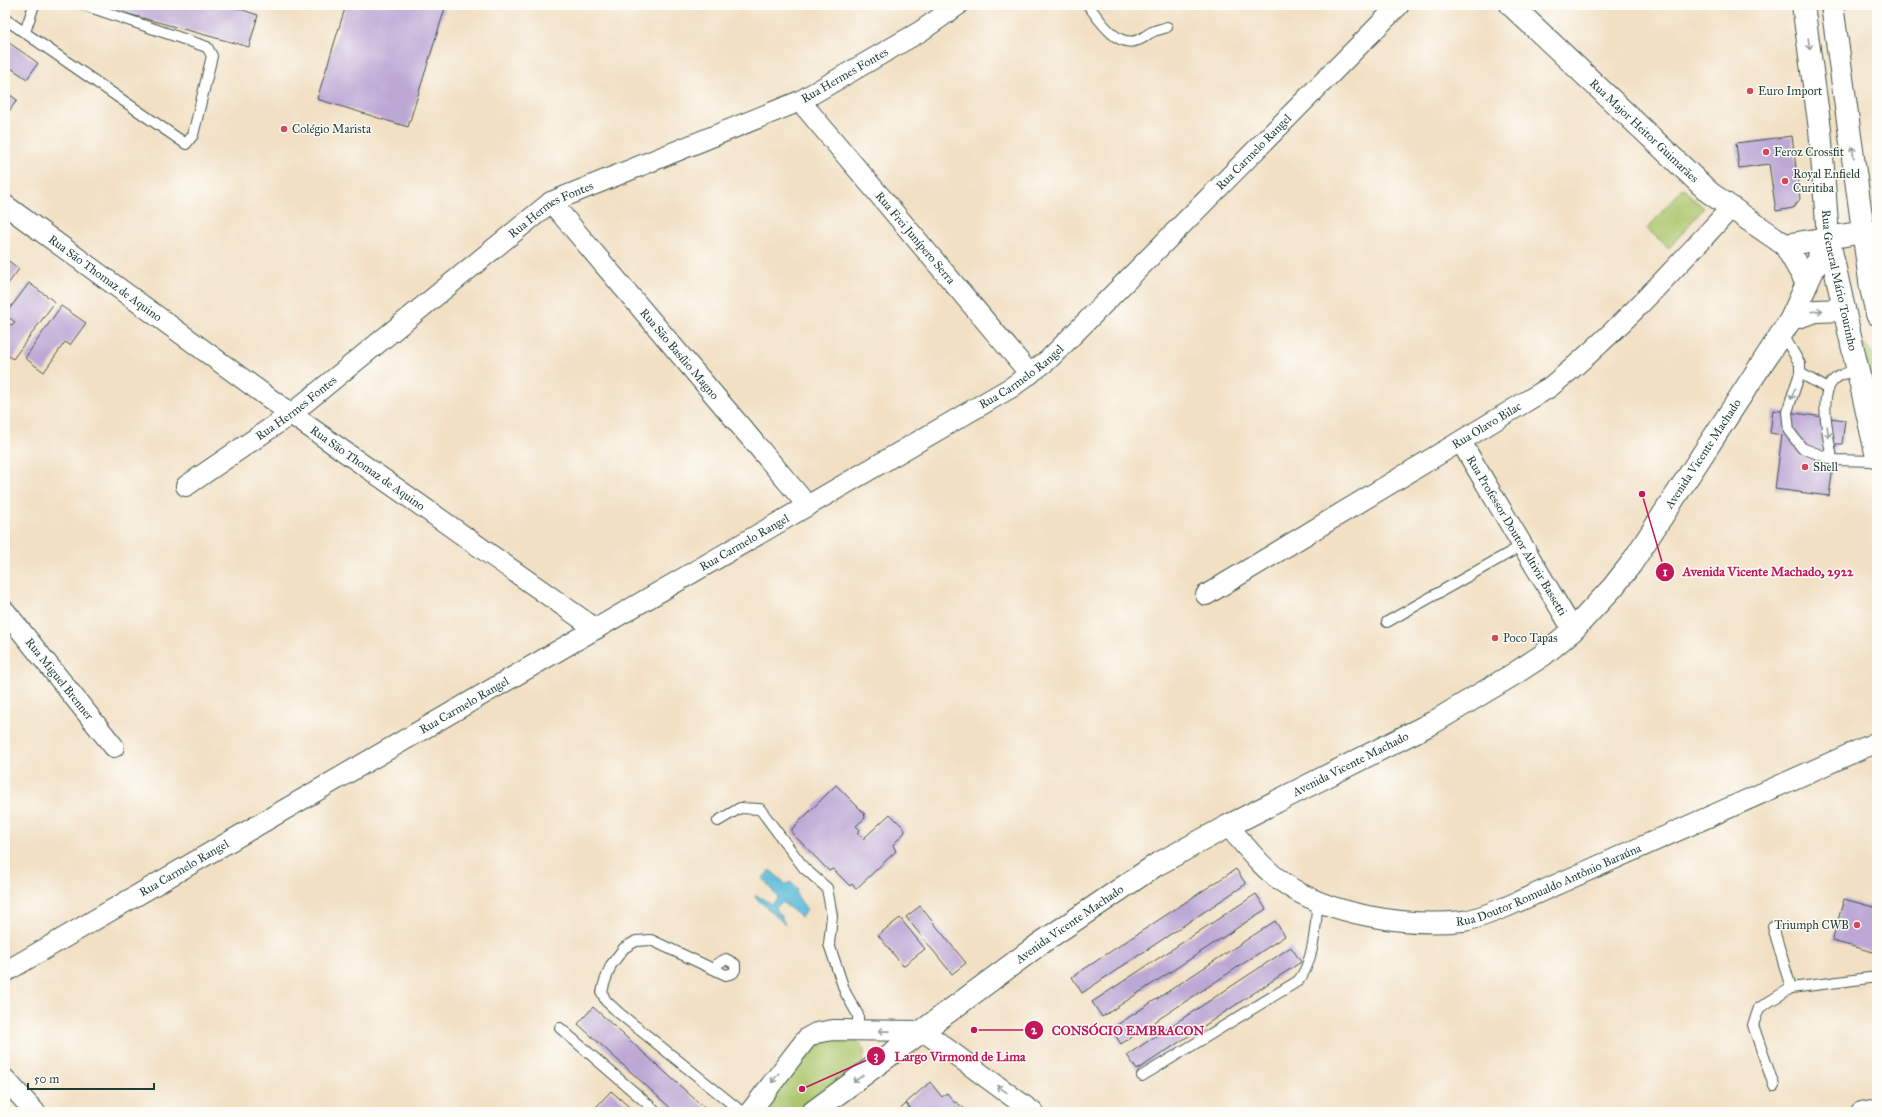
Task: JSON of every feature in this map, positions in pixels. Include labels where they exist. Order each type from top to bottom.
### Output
[{"type":"street","name":"Rua Hermes Fontes","points":[[186,486],[291,414],[552,202],[800,101],[921,32],[958,5]]},
{"type":"street","name":"Rua Carmelo Rangel","points":[[5,972],[808,506],[993,398],[1030,374],[1065,344],[1399,5]]},
{"type":"street","name":"Rua Major Heitor Guimarães","points":[[1511,5],[1710,193],[1785,245],[1807,283]]},
{"type":"street","name":"Rua General Mário Tourinho","points":[[1803,5],[1820,129],[1828,237],[1877,457]]},
{"type":"street","points":[[1832,5],[1871,231],[1871,288],[1877,314]]},
{"type":"street","name":"Rua Frei Junípero Serra","points":[[800,101],[1030,374]]},
{"type":"street","name":"Rua São Basílio Magno","points":[[552,202],[808,506]]},
{"type":"street","name":"Rua São Thomaz de Aquino","points":[[5,205],[291,414],[596,629]]},
{"type":"street","name":"Rua Olavo Bilac","points":[[1206,595],[1550,388],[1579,364],[1640,305],[1731,208]]},
{"type":"street","points":[[1785,245],[1871,231]]},
{"type":"street","name":"Avenida Vicente Machado","points":[[813,1112],[1041,943],[1111,894],[1156,865],[1228,826],[1394,742],[1471,701],[1542,655],[1573,630],[1613,587],[1630,564],[1786,326],[1828,237]]},
{"type":"street","points":[[1786,326],[1816,311],[1844,310]]},
{"type":"street","name":"Rua Professor Doutor Altivir Bassetti","points":[[1461,442],[1573,630]]},
{"type":"street","name":"Rua Miguel Brenner","points":[[6,616],[114,747]]},
{"type":"street","name":"Rua Doutor Romualdo Antônio Baraúna","points":[[1228,826],[1263,866],[1281,881],[1299,893],[1346,911],[1403,920],[1445,922],[1464,921],[1483,916],[1877,742]]},
{"type":"street","points":[[750,1112],[807,1038],[826,1031],[858,1030],[923,1031],[1033,1112]]},
{"type":"street","points":[[5,1079],[35,1112]]},
{"type":"street","points":[[1862,1112],[1877,1109]]},
{"type":"lane","points":[[25,32],[34,5]]},
{"type":"lane","points":[[5,19],[186,144],[193,135],[212,56],[207,46],[84,5]]},
{"type":"lane","points":[[1088,5],[1111,32],[1128,43],[1139,40],[1151,32],[1167,27]]},
{"type":"lane","points":[[1786,326],[1798,360],[1800,373],[1787,412],[1789,431],[1802,448],[1832,459],[1877,461]]},
{"type":"lane","points":[[1832,459],[1826,417],[1826,396],[1828,389],[1836,377],[1857,370]]},
{"type":"lane","points":[[1800,373],[1828,389]]},
{"type":"lane","points":[[1387,622],[1523,545]]},
{"type":"lane","points":[[718,821],[740,808],[760,809],[804,868],[827,888],[832,916],[829,944],[845,992],[858,1015],[858,1030]]},
{"type":"lane","points":[[1142,1076],[1298,981],[1305,973],[1317,922],[1317,900]]},
{"type":"lane","points":[[1773,927],[1791,988]]},
{"type":"lane","points":[[716,970],[651,940],[636,941],[624,948],[611,965],[602,993],[606,1002],[742,1112]]},
{"type":"lane","points":[[1774,1086],[1753,1026],[1759,1008],[1791,988],[1877,977]]},
{"type":"lane","points":[[560,1028],[657,1112]]},
{"type":"green space","points":[[1682,188],[1704,208],[1669,248],[1647,229]]},
{"type":"green space","points":[[1863,343],[1877,358],[1877,424]]},
{"type":"green space","points":[[818,1039],[843,1039],[859,1044],[863,1048],[864,1055],[861,1065],[800,1112],[757,1112]]},
{"type":"water","points":[[770,870],[786,884],[791,882],[797,889],[796,894],[807,910],[801,917],[782,902],[776,908],[785,924],[755,897],[756,895],[772,904],[778,898],[763,878]]},
{"type":"building","points":[[95,5],[227,5],[258,15],[249,47]]},
{"type":"building","points":[[346,5],[446,5],[408,127],[317,99]]},
{"type":"building","points":[[5,40],[38,63],[27,79],[5,64]]},
{"type":"building","points":[[5,91],[17,100],[5,117]]},
{"type":"building","points":[[1792,136],[1800,199],[1793,208],[1776,211],[1769,164],[1739,168],[1736,143]]},
{"type":"building","points":[[5,258],[19,269],[5,288]]},
{"type":"building","points":[[29,283],[55,302],[13,359],[5,353],[5,322],[12,325],[15,322],[5,315]]},
{"type":"building","points":[[61,306],[86,323],[70,345],[65,342],[44,372],[25,358]]},
{"type":"building","name":"Shell","points":[[1773,410],[1845,420],[1842,444],[1836,444],[1829,496],[1775,489],[1782,435],[1770,433]]},
{"type":"building","points":[[836,785],[864,813],[865,818],[856,826],[860,830],[857,833],[863,839],[890,814],[904,828],[905,832],[893,845],[896,851],[856,889],[852,884],[850,886],[833,869],[829,871],[792,833],[792,829]]},
{"type":"building","points":[[1236,869],[1246,884],[1082,993],[1072,977]]},
{"type":"building","points":[[1256,894],[1266,909],[1102,1017],[1092,1002]]},
{"type":"building","name":"Triumph CWB","points":[[1844,899],[1877,908],[1877,953],[1832,941]]},
{"type":"building","points":[[920,906],[966,963],[952,974],[906,917]]},
{"type":"building","points":[[900,918],[925,949],[903,966],[878,935]]},
{"type":"building","points":[[1275,921],[1285,936],[1121,1044],[1111,1029]]},
{"type":"building","points":[[1291,947],[1301,962],[1137,1070],[1127,1055]]},
{"type":"building","points":[[593,1007],[709,1112],[675,1112],[578,1024]]},
{"type":"building","points":[[930,1082],[942,1097],[947,1093],[955,1103],[956,1102],[966,1110],[965,1112],[914,1112],[906,1103]]},
{"type":"building","points":[[611,1091],[635,1112],[603,1112],[597,1106]]},
{"type":"building","points":[[906,1104],[913,1112],[897,1112]]},
{"type":"place","name":"Euro Import","points":[[1750,91]]},
{"type":"place","name":"Colégio Marista","points":[[284,129]]},
{"type":"place","name":"Feroz Crossfit","points":[[1766,152]]},
{"type":"place","name":"Royal Enfield Curitiba","points":[[1785,181]]},
{"type":"place","name":"Shell","points":[[1805,467]]},
{"type":"place","name":"Avenida Vicente Machado, 2922","points":[[1642,494]]},
{"type":"place","name":"Poco Tapas","points":[[1495,638]]},
{"type":"place","name":"Triumph CWB","points":[[1857,925]]},
{"type":"place","name":"CONSÓCIO EMBRACON","points":[[974,1030]]},
{"type":"place","name":"Largo Virmond de Lima","points":[[802,1089]]}]
